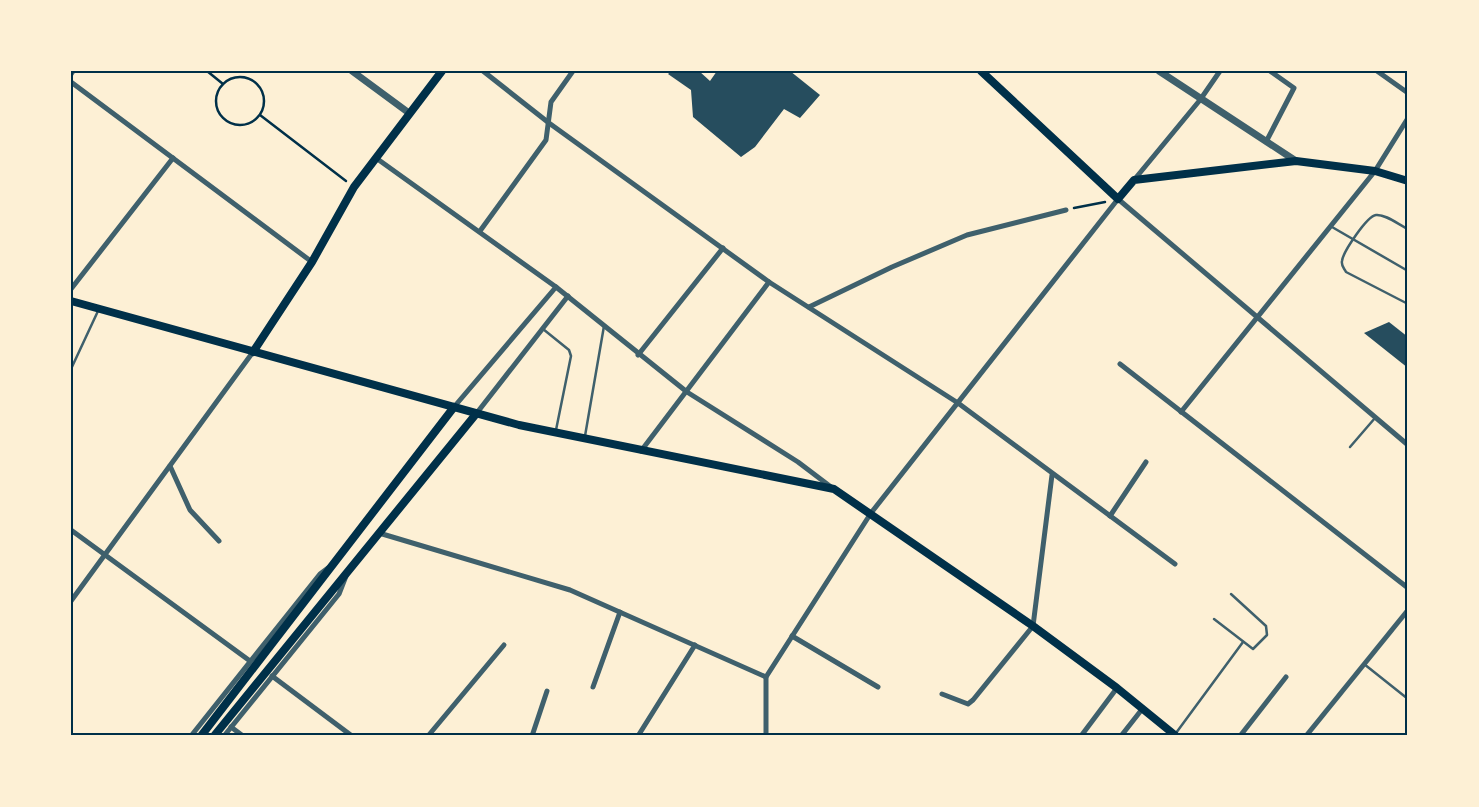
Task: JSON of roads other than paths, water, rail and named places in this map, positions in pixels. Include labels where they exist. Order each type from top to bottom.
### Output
[{"type":"main road","points":[[253,352],[312,262],[354,187],[442,71]]},
{"type":"main road","points":[[986,73],[1118,199],[1134,180],[1296,161],[1375,171],[1408,181]]},
{"type":"main road","points":[[71,301],[476,414],[640,451],[834,489],[1033,626],[1117,688],[1175,735]]},
{"type":"main road","points":[[201,736],[454,407]]},
{"type":"main road","points":[[214,736],[476,414]]},
{"type":"street","points":[[352,71],[409,113]]},
{"type":"street","points":[[483,71],[549,123],[769,282],[958,403],[1052,475],[1175,564]]},
{"type":"street","points":[[480,231],[546,140],[551,102],[573,71]]},
{"type":"street","points":[[1159,71],[1200,100],[1296,161]]},
{"type":"street","points":[[1134,180],[1200,100],[1220,71]]},
{"type":"street","points":[[1266,142],[1294,88],[1270,71]]},
{"type":"street","points":[[1377,71],[1408,93]]},
{"type":"street","points":[[71,82],[312,262]]},
{"type":"street","points":[[1182,412],[1375,171],[1408,118]]},
{"type":"street","points":[[71,288],[173,158]]},
{"type":"street","points":[[376,158],[568,296],[638,355],[687,392],[798,462],[834,489]]},
{"type":"street","points":[[766,736],[766,677],[871,513],[1118,199],[1408,445]]},
{"type":"street","points":[[809,307],[892,267],[967,235],[1066,210]]},
{"type":"street","points":[[638,355],[723,248]]},
{"type":"street","points":[[640,451],[687,392],[769,282]]},
{"type":"street","points":[[454,407],[556,287]]},
{"type":"street","points":[[476,414],[568,296]]},
{"type":"street","points":[[71,601],[253,352]]},
{"type":"street","points":[[1120,364],[1408,588]]},
{"type":"street","points":[[1110,516],[1146,462]]},
{"type":"street","points":[[170,466],[190,510],[219,540]]},
{"type":"street","points":[[942,694],[962,704],[968,704],[974,700],[1033,626],[1052,475]]},
{"type":"street","points":[[71,530],[250,660]]},
{"type":"street","points":[[379,533],[570,590],[766,677]]},
{"type":"street","points":[[191,736],[320,574],[333,566]]},
{"type":"street","points":[[224,736],[339,594],[348,572]]},
{"type":"street","points":[[1306,736],[1408,610]]},
{"type":"street","points":[[593,687],[620,612]]},
{"type":"street","points":[[792,636],[878,687]]},
{"type":"street","points":[[428,736],[504,645]]},
{"type":"street","points":[[638,736],[695,645]]},
{"type":"street","points":[[272,676],[352,736]]},
{"type":"street","points":[[1240,736],[1286,677]]},
{"type":"street","points":[[1081,736],[1117,688]]},
{"type":"street","points":[[532,736],[547,691]]},
{"type":"street","points":[[1121,736],[1143,708]]},
{"type":"street","points":[[231,727],[244,736]]},
{"type":"lane","points":[[1408,229],[1381,215],[1373,215],[1368,218],[1342,259],[1342,265],[1346,272],[1408,304]]},
{"type":"lane","points":[[1330,226],[1408,271]]},
{"type":"lane","points":[[71,369],[99,309]]},
{"type":"lane","points":[[584,439],[604,326]]},
{"type":"lane","points":[[542,329],[569,350],[571,356],[555,432]]},
{"type":"lane","points":[[1350,447],[1375,418]]},
{"type":"lane","points":[[1214,619],[1253,650],[1257,648],[1268,630],[1231,594]]},
{"type":"lane","points":[[1175,735],[1243,642]]},
{"type":"lane","points":[[1364,664],[1408,699]]}]
